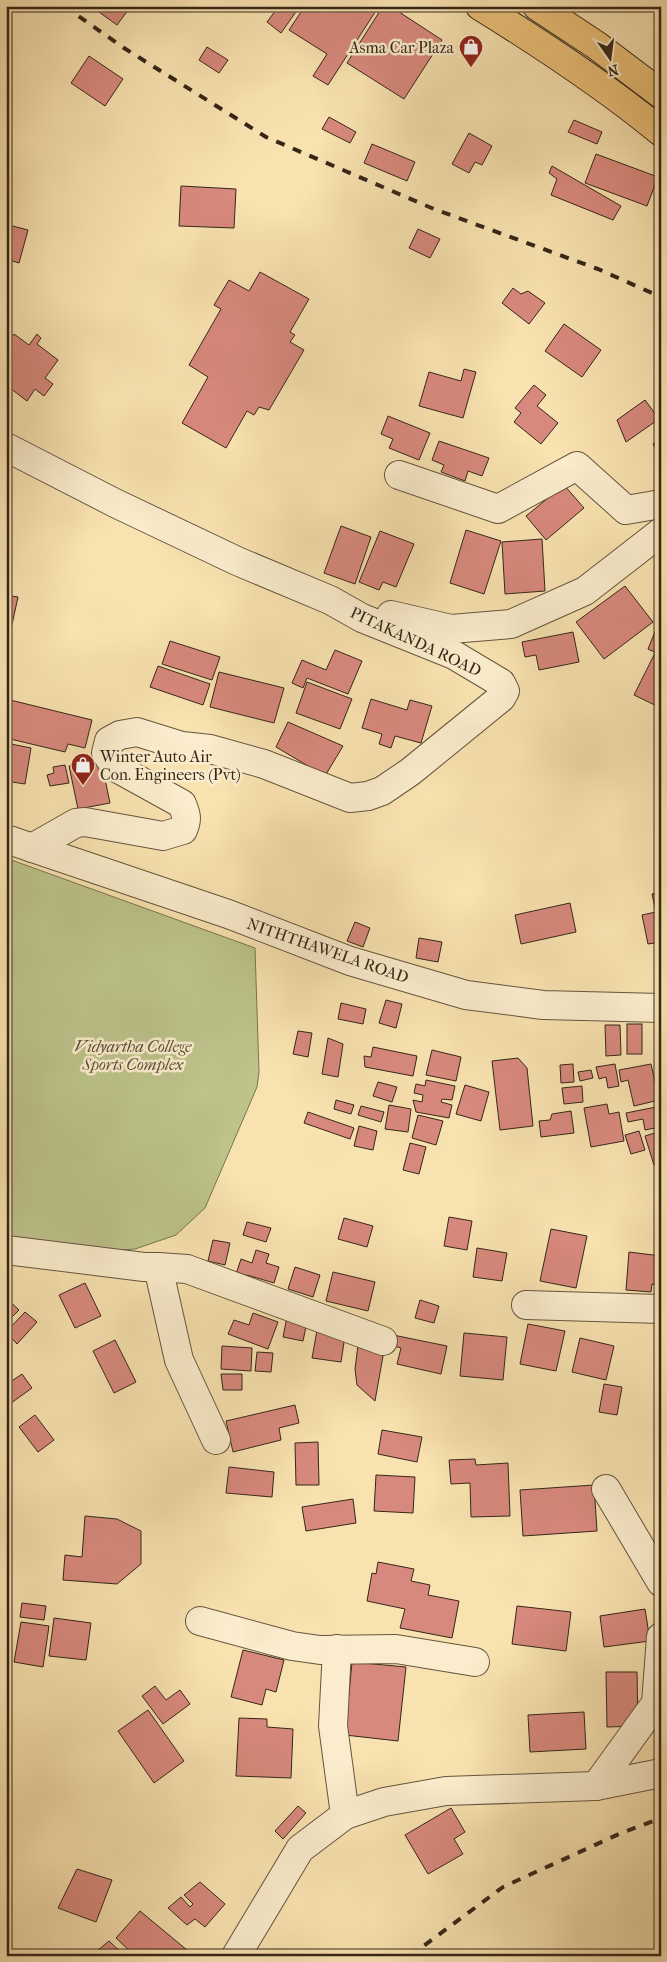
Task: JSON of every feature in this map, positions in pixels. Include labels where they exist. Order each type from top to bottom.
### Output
[{"type":"highway","points":[[480,6],[558,56],[661,132]]},
{"type":"highway","points":[[537,6],[596,44],[661,94]]},
{"type":"street","name":"PITAKANDA ROAD","points":[[6,447],[115,503],[237,561],[330,600],[362,618],[454,655],[501,683],[505,691],[501,698],[410,772],[382,791],[368,796],[350,798],[264,764],[210,750],[182,746],[137,732],[120,735],[109,741],[106,753],[115,767],[182,804],[187,815],[186,823],[182,830],[163,836],[86,822],[76,823],[32,848]]},
{"type":"street","points":[[400,475],[498,509],[577,466],[626,510],[661,504]]},
{"type":"street","points":[[330,600],[451,629],[511,624],[585,591],[661,532]]},
{"type":"street","name":"NITHTHAWELA ROAD","points":[[6,839],[228,914],[350,961],[466,995],[543,1006],[661,1008]]},
{"type":"street","points":[[6,1250],[144,1267],[158,1266],[187,1269],[383,1341]]},
{"type":"street","points":[[158,1266],[179,1360],[216,1440]]},
{"type":"street","points":[[526,1304],[661,1309]]},
{"type":"street","points":[[606,1489],[661,1582]]},
{"type":"street","points":[[200,1621],[292,1646],[320,1650],[396,1649],[476,1662]]},
{"type":"street","points":[[596,1786],[656,1703],[661,1637]]},
{"type":"street","points":[[337,1649],[333,1726],[345,1815]]},
{"type":"street","points":[[236,1956],[300,1849],[345,1815],[384,1802],[446,1791],[596,1786],[661,1773]]},
{"type":"green space","name":"Vidyartha College Sports Complex","points":[[6,858],[255,948],[259,1072],[257,1087],[205,1208],[176,1235],[135,1249],[91,1252],[6,1246]]},
{"type":"building","points":[[103,6],[131,6],[117,25],[99,12]]},
{"type":"building","points":[[279,6],[300,6],[281,33],[267,22]]},
{"type":"building","points":[[305,6],[379,6],[328,85],[313,76],[327,54],[289,30]]},
{"type":"building","points":[[383,6],[390,6],[442,40],[404,99],[347,63]]},
{"type":"building","points":[[207,47],[228,60],[219,73],[199,60]]},
{"type":"building","points":[[89,56],[123,79],[105,106],[71,83]]},
{"type":"building","points":[[329,117],[356,132],[350,143],[322,129]]},
{"type":"building","points":[[574,120],[602,132],[597,144],[568,132]]},
{"type":"building","points":[[469,133],[492,146],[482,165],[475,162],[469,173],[452,164]]},
{"type":"building","points":[[372,144],[415,162],[407,181],[364,163]]},
{"type":"building","points":[[596,154],[658,177],[647,206],[585,183]]},
{"type":"building","points":[[552,166],[621,206],[613,220],[551,195],[557,179],[549,173]]},
{"type":"building","points":[[181,186],[236,189],[234,228],[179,226]]},
{"type":"building","points":[[6,218],[10,219],[9,225],[28,230],[19,263],[6,259]]},
{"type":"building","points":[[418,229],[440,239],[430,258],[409,248]]},
{"type":"building","points":[[260,272],[309,299],[290,332],[295,335],[290,342],[304,350],[269,410],[259,407],[254,415],[247,411],[226,448],[182,423],[208,377],[189,365],[221,309],[214,305],[229,280],[249,291]]},
{"type":"building","points":[[513,288],[521,294],[528,291],[545,303],[529,324],[502,303]]},
{"type":"building","points":[[564,324],[601,350],[582,377],[545,351]]},
{"type":"building","points":[[14,334],[29,345],[37,334],[41,338],[37,344],[58,360],[45,378],[53,384],[44,396],[35,389],[27,401],[6,385],[6,371],[11,364],[6,361],[6,345]]},
{"type":"building","points":[[464,369],[476,372],[463,418],[419,406],[429,372],[461,381]]},
{"type":"building","points":[[534,385],[546,395],[537,406],[558,423],[541,444],[514,422],[521,413],[515,408]]},
{"type":"building","points":[[645,400],[659,419],[626,442],[617,420]]},
{"type":"building","points":[[388,416],[430,433],[419,460],[389,448],[393,439],[381,434]]},
{"type":"building","points":[[661,440],[661,458],[653,444]]},
{"type":"building","points":[[439,441],[489,458],[482,476],[468,471],[465,481],[441,472],[444,465],[432,460]]},
{"type":"building","points":[[564,485],[584,508],[546,540],[526,516]]},
{"type":"building","points":[[341,526],[371,537],[355,584],[324,573]]},
{"type":"building","points":[[466,530],[501,541],[484,594],[450,583]]},
{"type":"building","points":[[380,531],[414,544],[396,587],[383,582],[379,590],[359,582]]},
{"type":"building","points":[[542,539],[545,591],[505,594],[502,542]]},
{"type":"building","points":[[625,586],[653,622],[604,659],[576,622]]},
{"type":"building","points":[[6,595],[18,597],[9,638],[6,637]]},
{"type":"building","points":[[656,629],[661,631],[661,655],[648,649]]},
{"type":"building","points":[[573,632],[579,662],[539,670],[536,655],[525,657],[522,642]]},
{"type":"building","points":[[170,641],[220,657],[212,680],[162,664]]},
{"type":"building","points":[[335,650],[362,661],[348,694],[307,678],[303,688],[292,683],[302,660],[326,670]]},
{"type":"building","points":[[655,653],[661,656],[661,708],[634,695]]},
{"type":"building","points":[[158,666],[210,684],[203,705],[150,687]]},
{"type":"building","points":[[219,672],[284,688],[274,723],[210,707]]},
{"type":"building","points":[[307,682],[352,699],[340,729],[296,713]]},
{"type":"building","points":[[6,699],[92,720],[85,748],[68,744],[65,752],[6,738]]},
{"type":"building","points":[[371,699],[407,710],[410,700],[432,706],[421,743],[395,736],[391,748],[379,744],[382,734],[362,728]]},
{"type":"building","points":[[288,722],[343,746],[325,776],[276,747]]},
{"type":"building","points":[[6,743],[31,748],[25,784],[6,781]]},
{"type":"building","points":[[101,760],[110,803],[78,809],[69,766]]},
{"type":"building","points":[[65,765],[69,783],[50,786],[47,775],[54,773],[53,767]]},
{"type":"building","points":[[661,892],[661,942],[648,944],[642,915],[656,912],[652,894]]},
{"type":"building","points":[[570,903],[576,932],[521,944],[515,915]]},
{"type":"building","points":[[355,922],[370,928],[363,947],[347,941]]},
{"type":"building","points":[[419,938],[442,942],[438,962],[416,958]]},
{"type":"building","points":[[386,1000],[402,1004],[396,1028],[379,1023]]},
{"type":"building","points":[[341,1003],[366,1009],[363,1024],[338,1019]]},
{"type":"building","points":[[627,1024],[642,1024],[642,1054],[627,1054]]},
{"type":"building","points":[[605,1025],[620,1025],[621,1055],[606,1056]]},
{"type":"building","points":[[298,1031],[312,1033],[308,1057],[293,1054]]},
{"type":"building","points":[[328,1038],[343,1044],[338,1077],[322,1074]]},
{"type":"building","points":[[373,1047],[417,1056],[413,1076],[365,1067],[364,1056],[371,1057]]},
{"type":"building","points":[[432,1050],[461,1057],[456,1081],[426,1075]]},
{"type":"building","points":[[518,1058],[527,1068],[533,1126],[500,1130],[492,1061]]},
{"type":"building","points":[[573,1064],[574,1082],[561,1083],[560,1065]]},
{"type":"building","points":[[615,1064],[619,1086],[608,1088],[606,1077],[599,1079],[596,1067]]},
{"type":"building","points":[[651,1064],[659,1100],[634,1106],[628,1080],[621,1082],[619,1070]]},
{"type":"building","points":[[591,1070],[593,1078],[580,1081],[578,1072]]},
{"type":"building","points":[[426,1080],[455,1086],[452,1100],[442,1099],[441,1102],[452,1105],[449,1118],[416,1112],[413,1100],[422,1102],[423,1095],[414,1093],[416,1084],[425,1086]]},
{"type":"building","points":[[378,1082],[397,1087],[392,1102],[373,1096]]},
{"type":"building","points":[[465,1085],[489,1092],[481,1121],[456,1114]]},
{"type":"building","points":[[582,1086],[583,1102],[564,1104],[562,1088]]},
{"type":"building","points":[[336,1100],[354,1105],[351,1114],[334,1109]]},
{"type":"building","points":[[607,1104],[609,1114],[619,1112],[624,1141],[591,1147],[584,1108]]},
{"type":"building","points":[[389,1105],[411,1109],[408,1132],[385,1129]]},
{"type":"building","points":[[361,1106],[384,1112],[381,1122],[358,1115]]},
{"type":"building","points":[[656,1107],[660,1127],[645,1130],[643,1119],[628,1122],[626,1113]]},
{"type":"building","points":[[571,1111],[574,1133],[541,1137],[539,1121],[550,1120],[552,1114]]},
{"type":"building","points":[[308,1112],[354,1128],[350,1139],[304,1123]]},
{"type":"building","points":[[418,1115],[443,1121],[436,1145],[412,1138]]},
{"type":"building","points":[[359,1126],[377,1131],[373,1150],[354,1146]]},
{"type":"building","points":[[639,1131],[645,1150],[631,1154],[625,1135]]},
{"type":"building","points":[[661,1131],[661,1163],[654,1165],[645,1136]]},
{"type":"building","points":[[410,1143],[426,1147],[419,1174],[403,1170]]},
{"type":"building","points":[[449,1217],[472,1221],[467,1250],[444,1246]]},
{"type":"building","points":[[344,1218],[373,1226],[367,1247],[338,1239]]},
{"type":"building","points":[[247,1222],[271,1228],[266,1242],[243,1235]]},
{"type":"building","points":[[551,1229],[587,1236],[576,1288],[540,1281]]},
{"type":"building","points":[[213,1240],[230,1243],[225,1265],[208,1261]]},
{"type":"building","points":[[477,1248],[507,1253],[502,1281],[473,1277]]},
{"type":"building","points":[[256,1250],[269,1254],[266,1263],[279,1267],[274,1283],[247,1275],[243,1284],[233,1283],[241,1259],[252,1263]]},
{"type":"building","points":[[629,1252],[661,1256],[661,1285],[652,1284],[651,1292],[626,1290]]},
{"type":"building","points":[[295,1267],[320,1275],[313,1297],[288,1289]]},
{"type":"building","points":[[333,1272],[375,1282],[368,1311],[326,1301]]},
{"type":"building","points":[[85,1283],[101,1316],[75,1328],[59,1295]]},
{"type":"building","points":[[6,1298],[19,1310],[6,1323]]},
{"type":"building","points":[[420,1300],[439,1306],[434,1323],[415,1318]]},
{"type":"building","points":[[25,1312],[37,1322],[17,1344],[6,1332]]},
{"type":"building","points":[[288,1312],[308,1317],[303,1341],[283,1337]]},
{"type":"building","points":[[253,1313],[278,1322],[268,1349],[228,1334],[234,1320],[249,1325]]},
{"type":"building","points":[[528,1324],[565,1331],[556,1371],[520,1364]]},
{"type":"building","points":[[318,1325],[346,1329],[341,1362],[312,1358]]},
{"type":"building","points":[[464,1333],[507,1337],[503,1380],[460,1376]]},
{"type":"building","points":[[393,1335],[447,1346],[441,1374],[397,1364],[401,1348],[391,1345]]},
{"type":"building","points":[[580,1338],[614,1346],[606,1380],[572,1372]]},
{"type":"building","points":[[115,1340],[136,1382],[114,1393],[93,1351]]},
{"type":"building","points":[[358,1345],[383,1356],[375,1401],[357,1385],[355,1369]]},
{"type":"building","points":[[222,1346],[252,1348],[251,1371],[221,1369]]},
{"type":"building","points":[[257,1352],[273,1353],[271,1372],[255,1371]]},
{"type":"building","points":[[22,1374],[32,1388],[7,1406],[6,1385]]},
{"type":"building","points":[[221,1374],[242,1374],[242,1390],[223,1390]]},
{"type":"building","points":[[604,1384],[622,1387],[617,1415],[599,1412]]},
{"type":"building","points":[[295,1405],[299,1423],[279,1428],[281,1440],[233,1452],[226,1421]]},
{"type":"building","points":[[35,1415],[54,1440],[38,1452],[19,1427]]},
{"type":"building","points":[[382,1430],[422,1437],[417,1462],[378,1454]]},
{"type":"building","points":[[318,1442],[319,1485],[296,1485],[295,1443]]},
{"type":"building","points":[[475,1459],[476,1465],[508,1463],[510,1516],[471,1517],[470,1483],[451,1484],[449,1460]]},
{"type":"building","points":[[229,1467],[274,1472],[272,1497],[226,1493]]},
{"type":"building","points":[[376,1475],[415,1477],[413,1513],[374,1511]]},
{"type":"building","points":[[594,1485],[597,1531],[523,1536],[520,1490]]},
{"type":"building","points":[[353,1499],[356,1523],[306,1531],[302,1507]]},
{"type":"building","points":[[85,1516],[117,1519],[141,1531],[141,1564],[117,1584],[63,1580],[65,1555],[82,1557]]},
{"type":"building","points":[[378,1562],[414,1569],[411,1581],[430,1585],[428,1595],[459,1601],[452,1638],[400,1628],[405,1609],[367,1601],[372,1573],[376,1574]]},
{"type":"building","points":[[22,1603],[46,1606],[44,1620],[20,1617]]},
{"type":"building","points":[[517,1606],[571,1612],[566,1651],[512,1644]]},
{"type":"building","points":[[645,1609],[650,1641],[604,1647],[600,1616]]},
{"type":"building","points":[[54,1618],[91,1623],[86,1660],[49,1656]]},
{"type":"building","points":[[21,1622],[49,1626],[43,1667],[14,1662]]},
{"type":"building","points":[[243,1650],[284,1660],[276,1692],[266,1689],[262,1705],[231,1697]]},
{"type":"building","points":[[352,1662],[406,1667],[398,1741],[345,1735]]},
{"type":"building","points":[[606,1672],[637,1672],[638,1726],[607,1727]]},
{"type":"building","points":[[155,1686],[166,1700],[180,1690],[190,1704],[163,1724],[142,1696]]},
{"type":"building","points":[[148,1710],[184,1761],[154,1783],[118,1731]]},
{"type":"building","points":[[584,1712],[586,1749],[530,1752],[528,1715]]},
{"type":"building","points":[[239,1718],[267,1719],[267,1727],[293,1729],[291,1778],[236,1776]]},
{"type":"building","points":[[298,1806],[306,1813],[283,1839],[275,1831]]},
{"type":"building","points":[[451,1808],[465,1832],[454,1839],[463,1854],[428,1874],[405,1835]]},
{"type":"building","points":[[77,1869],[112,1880],[96,1922],[58,1908]]},
{"type":"building","points":[[200,1882],[225,1904],[205,1927],[195,1919],[187,1925],[168,1908],[181,1897],[190,1907],[193,1904],[184,1895]]},
{"type":"building","points":[[140,1911],[187,1950],[184,1956],[135,1956],[116,1938]]},
{"type":"building","points":[[109,1941],[125,1956],[103,1956],[97,1951]]},
{"type":"railway","points":[[64,6],[124,48],[266,137],[434,209],[598,269],[661,297]]},
{"type":"railway","points":[[410,1956],[503,1887],[619,1834],[661,1818]]},
{"type":"place","name":"Asma Car Plaza","points":[[471,68]]},
{"type":"place","name":"Winter Auto Air Con. Engineers (Pvt)","points":[[83,786]]}]
